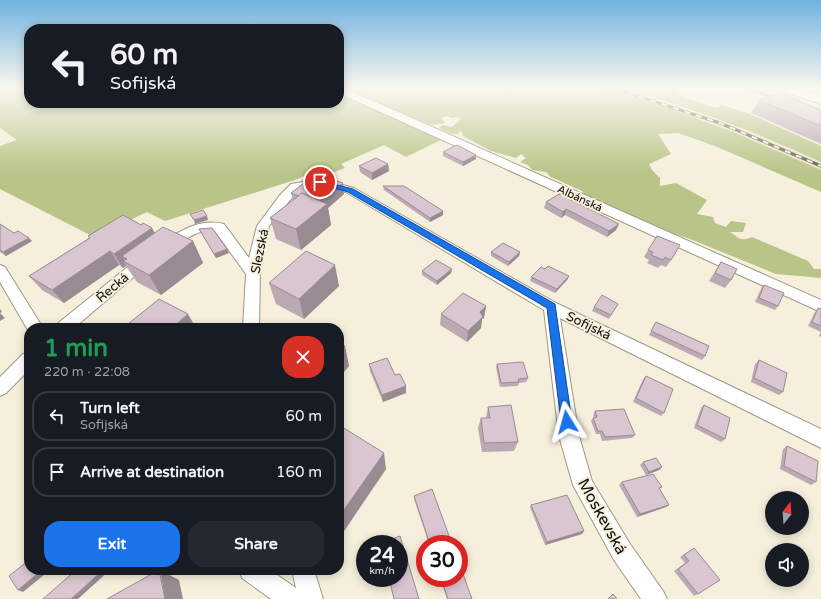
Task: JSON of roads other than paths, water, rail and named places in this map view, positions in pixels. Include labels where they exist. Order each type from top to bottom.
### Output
[{"type":"street","name":"Albánská","points":[[402,117],[444,135],[665,238],[821,306]]},
{"type":"street","name":"Slezská","points":[[251,323],[253,273],[263,226],[295,186],[320,182]]},
{"type":"street","name":"Sofijská","points":[[320,182],[350,190],[551,307],[821,439]]},
{"type":"street","name":"Řecká","points":[[69,323],[145,260],[190,230],[210,224],[219,227],[253,273]]},
{"type":"street","points":[[0,270],[32,323]]},
{"type":"street","name":"Moskevská","points":[[551,307],[568,436],[583,485],[622,552],[655,599]]},
{"type":"street","points":[[0,388],[24,364]]},
{"type":"street","points":[[257,575],[291,599]]},
{"type":"street","points":[[304,575],[311,599]]},
{"type":"railway","points":[[702,117],[720,123],[821,166]]}]
